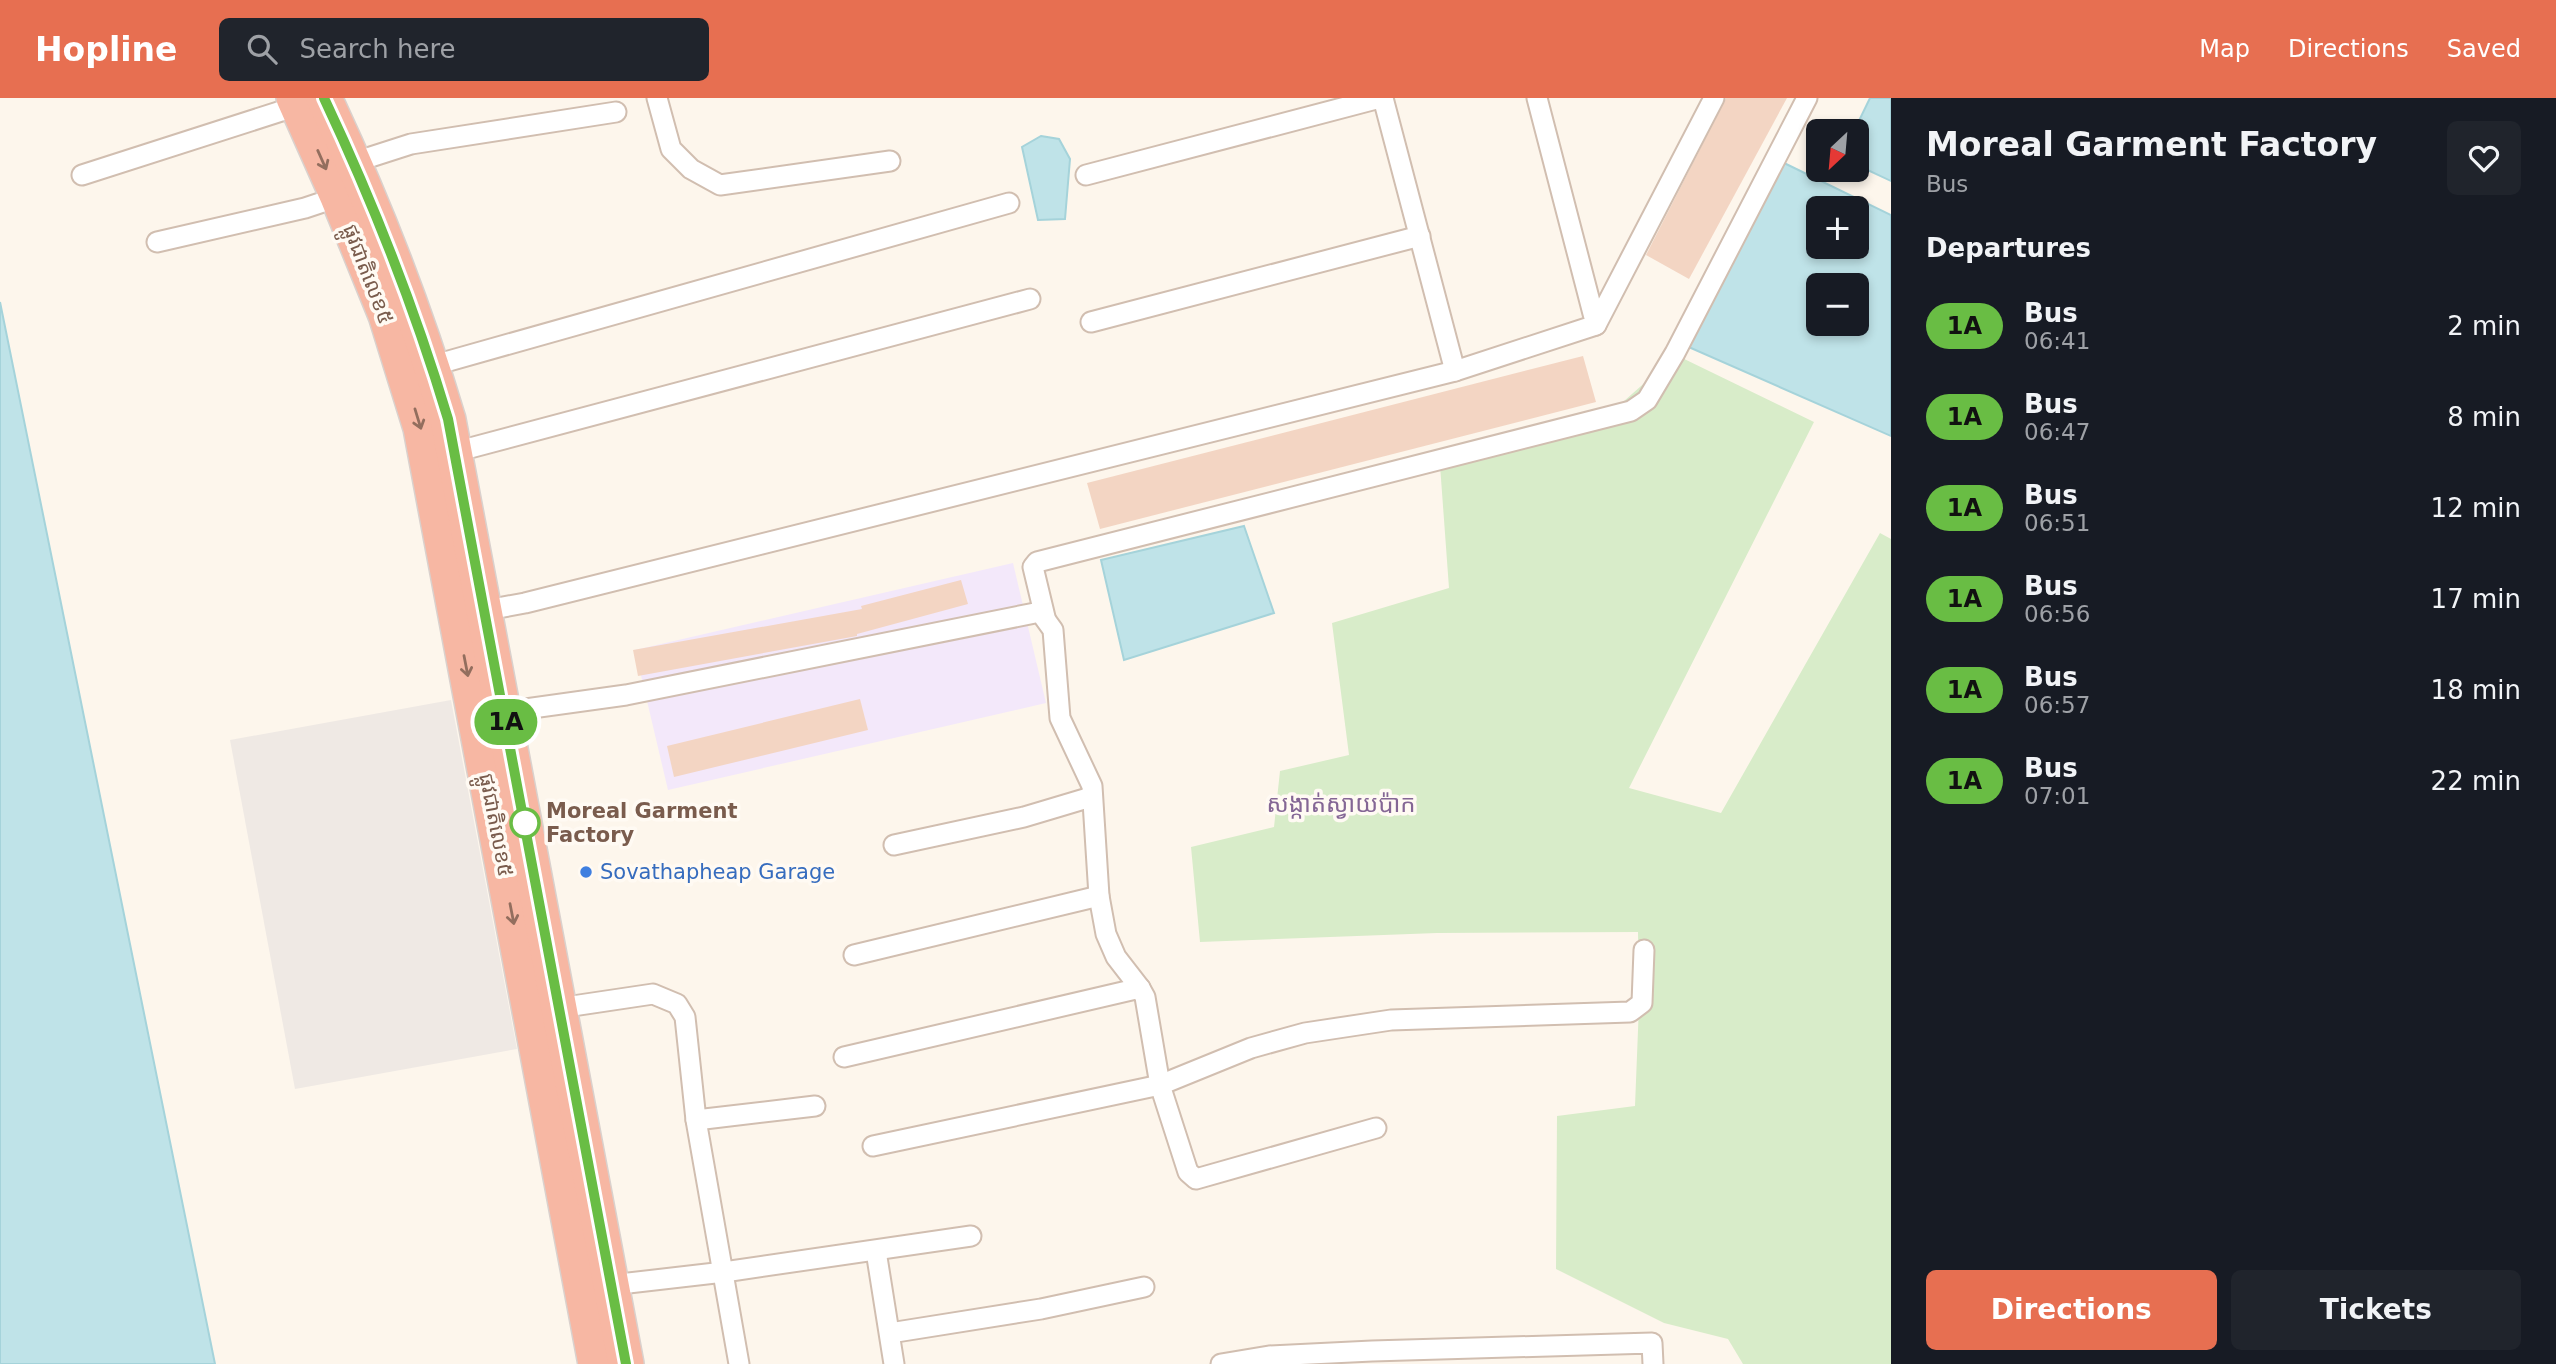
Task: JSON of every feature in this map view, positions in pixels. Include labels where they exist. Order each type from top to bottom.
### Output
[{"type":"highway","name":"ផ្លូវជាតិលេខ៥","points":[[305,101],[355,162],[411,303],[428,461],[471,613],[504,712],[503,785]]},
{"type":"highway","name":"ផ្លូវជាតិលេខ៥","points":[[305,101],[338,197],[386,315],[418,370],[455,452],[471,613],[503,785],[626,1364]]},
{"type":"highway","name":"ផ្លូវជាតិលេខ៥","points":[[546,989],[596,1364]]},
{"type":"street","points":[[657,98],[671,149],[691,169],[720,185],[890,161]]},
{"type":"street","points":[[1086,175],[1382,98],[1455,371]]},
{"type":"street","points":[[1537,98],[1596,326]]},
{"type":"street","points":[[471,613],[552,597],[1455,371],[1596,326],[1714,98]]},
{"type":"street","points":[[1045,617],[1033,567],[1037,562],[1639,407],[1647,400],[1675,353],[1807,98]]},
{"type":"street","points":[[82,175],[305,101]]},
{"type":"street","points":[[355,162],[411,144],[616,112]]},
{"type":"street","points":[[157,242],[305,208],[338,197]]},
{"type":"street","points":[[418,370],[1009,203]]},
{"type":"street","points":[[1091,322],[1420,236]]},
{"type":"street","points":[[455,452],[1030,299]]},
{"type":"street","points":[[504,712],[626,695],[1040,612],[1053,630],[1060,718],[1092,786],[1099,896],[1106,934],[1110,946],[1145,997],[1160,1085],[1188,1172],[1194,1179],[1376,1128]]},
{"type":"street","points":[[894,845],[1024,817],[1091,797]]},
{"type":"street","points":[[854,955],[1099,896]]},
{"type":"street","points":[[873,1146],[1160,1085],[1251,1048],[1305,1033],[1391,1020],[1630,1012],[1642,1003],[1644,950]]},
{"type":"street","points":[[844,1057],[1140,988]]},
{"type":"street","points":[[546,989],[653,994],[677,1004],[685,1017],[696,1120],[740,1364]]},
{"type":"street","points":[[696,1120],[815,1106]]},
{"type":"street","points":[[611,1285],[724,1272],[971,1236]]},
{"type":"street","points":[[876,1251],[894,1364]]},
{"type":"street","points":[[890,1333],[1041,1309],[1144,1287]]},
{"type":"street","points":[[1221,1364],[1269,1356],[1512,1356],[1652,1343],[1653,1364]]},
{"type":"shaded area","points":[[1013,563],[1046,703],[668,790],[635,650]]},
{"type":"shaded area","points":[[451,700],[517,1049],[295,1089],[230,740]]},
{"type":"green space","points":[[1676,355],[1814,422],[1629,788],[1721,813],[1880,533],[1891,539],[1891,1364],[1743,1364],[1728,1339],[1664,1323],[1556,1269],[1557,1116],[1635,1106],[1639,1005],[1638,932],[1437,933],[1200,942],[1191,847],[1274,827],[1280,771],[1349,755],[1332,623],[1449,588],[1440,465],[1597,425]]},
{"type":"water","points":[[1870,98],[1891,98],[1891,181],[1869,171],[1869,119],[1860,119]]},
{"type":"water","points":[[1041,136],[1059,139],[1070,159],[1065,219],[1038,220],[1022,147]]},
{"type":"water","points":[[1782,162],[1806,174],[1806,182],[1823,182],[1852,196],[1806,196],[1806,259],[1869,259],[1869,204],[1891,215],[1891,436],[1684,345]]},
{"type":"water","points":[[0,302],[215,1364],[0,1364]]},
{"type":"water","points":[[1244,526],[1274,613],[1124,660],[1101,560]]},
{"type":"building","points":[[1726,98],[1787,98],[1689,279],[1646,255]]},
{"type":"building","points":[[1583,356],[1596,402],[1100,529],[1087,483]]},
{"type":"building","points":[[961,580],[968,604],[857,636],[638,676],[633,650],[862,609],[861,606]]},
{"type":"building","points":[[860,699],[868,730],[674,777],[667,746]]},
{"type":"bus line","name":"1A","points":[[324,98],[355,162],[411,303],[448,419],[626,1364]]},
{"type":"place","name":"Moreal Garment Factory","points":[[525,823]]},
{"type":"place","name":"Sovathapheap Garage","points":[[586,872]]},
{"type":"district","name":"សង្កាត់ស្វាយប៉ាក","points":[[1341,804]]}]
